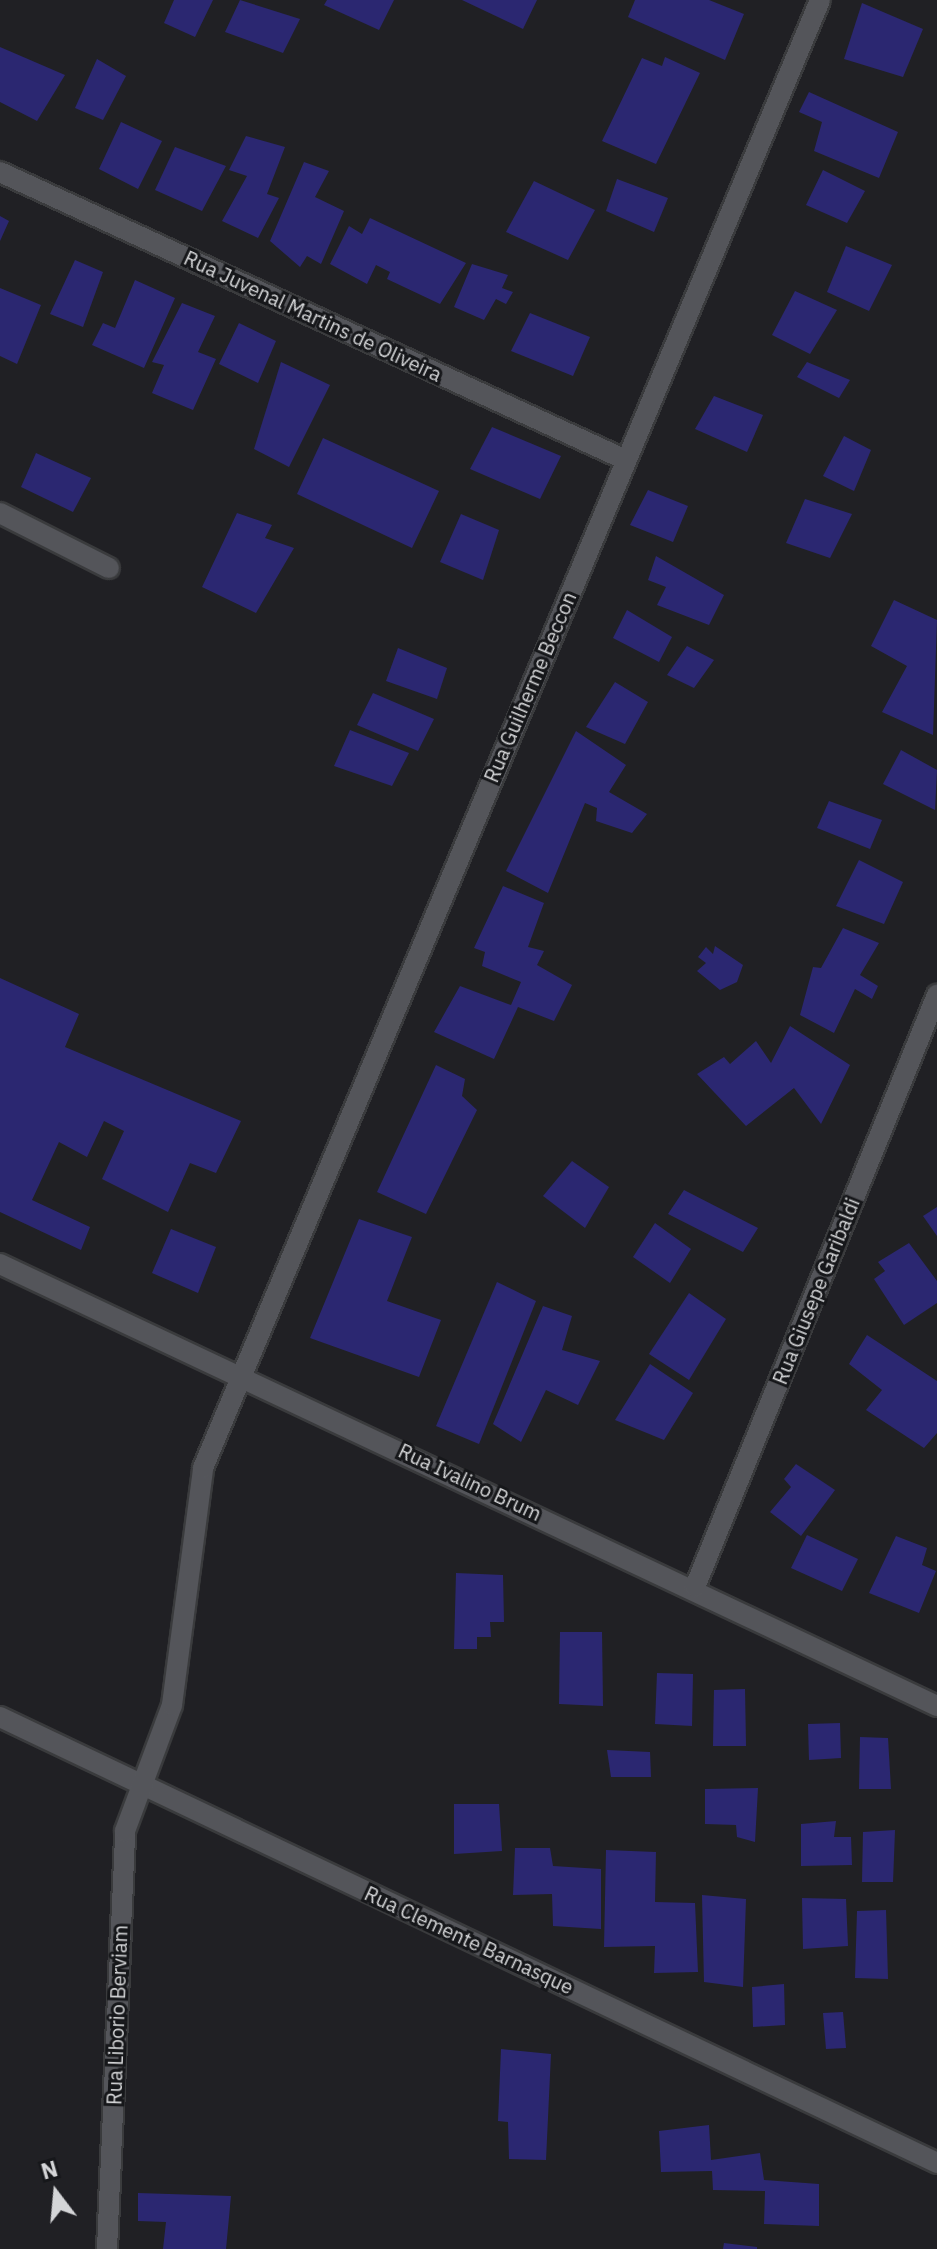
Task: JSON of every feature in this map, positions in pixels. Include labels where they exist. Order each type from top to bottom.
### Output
[{"type":"street","name":"Rua Guilherme Beccon","points":[[143,1785],[172,1705],[203,1468],[820,0]]},
{"type":"street","name":"Rua Juvenal Martins de Oliveira","points":[[0,172],[626,460]]},
{"type":"street","points":[[0,513],[109,568]]},
{"type":"street","name":"Rua Giusepe Garibaldi","points":[[695,1587],[937,995]]},
{"type":"street","name":"Rua Ivalino Brum","points":[[0,1264],[695,1587],[937,1706]]},
{"type":"street","name":"Rua Clemente Barnasque","points":[[0,1717],[937,2163]]},
{"type":"street","name":"Rua Liborio Berviam","points":[[107,2249],[125,1831],[143,1785]]},
{"type":"building","points":[[174,0],[213,0],[195,37],[164,23]]},
{"type":"building","points":[[240,0],[300,19],[283,53],[225,32]]},
{"type":"building","points":[[327,0],[394,0],[379,30],[324,5]]},
{"type":"building","points":[[462,0],[537,0],[523,29]]},
{"type":"building","points":[[635,0],[709,0],[744,14],[725,60],[628,17]]},
{"type":"building","points":[[862,3],[923,29],[903,77],[844,59]]},
{"type":"building","points":[[0,47],[65,75],[37,121],[0,102]]},
{"type":"building","points":[[665,57],[700,73],[656,164],[602,141],[642,58],[662,66]]},
{"type":"building","points":[[97,59],[126,76],[103,120],[75,108]]},
{"type":"building","points":[[809,92],[898,132],[879,178],[814,151],[822,122],[799,112]]},
{"type":"building","points":[[121,122],[162,141],[138,189],[99,169]]},
{"type":"building","points":[[246,136],[285,147],[267,194],[279,198],[258,238],[222,221],[247,176],[229,170]]},
{"type":"building","points":[[175,147],[226,166],[202,211],[155,190]]},
{"type":"building","points":[[304,162],[329,171],[315,197],[344,211],[321,264],[307,256],[300,267],[270,241]]},
{"type":"building","points":[[823,170],[865,191],[847,223],[806,205]]},
{"type":"building","points":[[617,179],[668,198],[654,232],[606,211]]},
{"type":"building","points":[[534,181],[595,210],[568,260],[506,232]]},
{"type":"building","points":[[0,216],[9,221],[0,241]]},
{"type":"building","points":[[370,218],[466,263],[440,304],[387,279],[390,272],[376,265],[367,284],[330,264],[349,226],[362,234]]},
{"type":"building","points":[[846,246],[892,265],[869,311],[827,292]]},
{"type":"building","points":[[75,260],[103,272],[83,327],[50,314]]},
{"type":"building","points":[[472,264],[508,275],[502,288],[513,292],[506,304],[496,299],[484,320],[454,307]]},
{"type":"building","points":[[135,280],[175,298],[144,368],[92,345],[103,323],[115,328]]},
{"type":"building","points":[[0,288],[41,305],[17,364],[0,356]]},
{"type":"building","points":[[795,291],[837,310],[810,354],[772,335]]},
{"type":"building","points":[[182,303],[215,316],[198,352],[216,359],[193,410],[152,393],[164,365],[152,362]]},
{"type":"building","points":[[530,313],[590,337],[573,376],[511,351]]},
{"type":"building","points":[[239,323],[276,341],[258,383],[219,364]]},
{"type":"building","points":[[281,362],[330,385],[289,467],[254,449]]},
{"type":"building","points":[[807,362],[850,380],[839,398],[797,377]]},
{"type":"building","points":[[714,396],[763,415],[747,452],[695,429]]},
{"type":"building","points":[[492,427],[561,456],[540,499],[470,469]]},
{"type":"building","points":[[844,436],[871,450],[854,491],[823,476]]},
{"type":"building","points":[[323,438],[439,491],[412,548],[297,494]]},
{"type":"building","points":[[36,453],[91,478],[73,512],[21,487]]},
{"type":"building","points":[[648,490],[688,506],[673,542],[630,525]]},
{"type":"building","points":[[805,499],[852,514],[830,558],[786,543]]},
{"type":"building","points":[[237,513],[272,525],[265,538],[294,548],[256,613],[202,587]]},
{"type":"building","points":[[461,514],[499,530],[483,580],[440,562]]},
{"type":"building","points":[[656,556],[724,595],[709,625],[657,605],[666,587],[648,580]]},
{"type":"building","points":[[894,600],[937,620],[933,735],[882,712],[907,666],[871,646]]},
{"type":"building","points":[[627,610],[672,637],[659,662],[613,638]]},
{"type":"building","points":[[687,646],[714,660],[694,688],[667,675]]},
{"type":"building","points":[[398,648],[447,668],[437,699],[386,681]]},
{"type":"building","points":[[615,682],[648,702],[625,744],[586,727]]},
{"type":"building","points":[[373,693],[434,719],[418,751],[357,725]]},
{"type":"building","points":[[350,730],[409,753],[392,786],[334,766]]},
{"type":"building","points":[[576,731],[626,765],[609,792],[647,814],[632,833],[596,821],[597,808],[585,803],[548,893],[506,871]]},
{"type":"building","points":[[901,750],[937,770],[935,810],[883,784]]},
{"type":"building","points":[[829,801],[882,820],[870,849],[817,828]]},
{"type":"building","points":[[859,860],[903,882],[884,924],[836,906]]},
{"type":"building","points":[[503,886],[544,903],[528,947],[544,951],[537,965],[572,985],[554,1021],[518,1007],[494,1059],[434,1032],[460,986],[511,1005],[521,982],[482,966],[485,952],[474,948]]},
{"type":"building","points":[[843,928],[879,943],[860,975],[878,986],[872,999],[855,989],[834,1033],[800,1015],[813,967],[821,968]]},
{"type":"building","points":[[715,946],[743,965],[737,982],[720,990],[697,971],[706,963],[698,957],[706,947],[713,954]]},
{"type":"building","points":[[0,978],[79,1014],[65,1047],[241,1121],[216,1173],[190,1163],[168,1212],[102,1179],[124,1131],[104,1121],[87,1157],[59,1142],[32,1200],[90,1227],[81,1250],[0,1212]]},
{"type":"building","points":[[790,1026],[850,1065],[821,1124],[794,1088],[746,1126],[697,1074],[724,1057],[730,1064],[756,1041],[771,1063]]},
{"type":"building","points":[[436,1065],[465,1079],[462,1096],[477,1110],[426,1214],[377,1192]]},
{"type":"building","points":[[572,1161],[609,1187],[585,1228],[543,1196]]},
{"type":"building","points":[[684,1190],[758,1228],[743,1252],[668,1214]]},
{"type":"building","points":[[937,1207],[937,1236],[923,1216]]},
{"type":"building","points":[[359,1219],[412,1237],[387,1301],[441,1320],[419,1377],[310,1338]]},
{"type":"building","points":[[655,1223],[691,1249],[670,1283],[633,1257]]},
{"type":"building","points":[[171,1229],[216,1247],[198,1293],[152,1273]]},
{"type":"building","points":[[909,1243],[937,1281],[937,1303],[904,1325],[874,1279],[885,1271],[878,1262]]},
{"type":"building","points":[[497,1282],[536,1301],[479,1444],[436,1426]]},
{"type":"building","points":[[689,1293],[726,1319],[689,1380],[649,1354]]},
{"type":"building","points":[[543,1306],[572,1316],[562,1350],[600,1361],[578,1405],[546,1390],[521,1442],[493,1424]]},
{"type":"building","points":[[867,1335],[937,1381],[937,1433],[924,1448],[866,1410],[882,1390],[849,1364]]},
{"type":"building","points":[[650,1364],[693,1393],[664,1440],[615,1420]]},
{"type":"building","points":[[796,1464],[835,1490],[801,1536],[770,1512],[791,1487],[784,1479]]},
{"type":"building","points":[[807,1535],[858,1559],[842,1591],[791,1568]]},
{"type":"building","points":[[896,1536],[927,1548],[922,1565],[936,1571],[919,1613],[869,1593]]},
{"type":"building","points":[[456,1573],[503,1575],[504,1622],[490,1622],[491,1637],[477,1637],[477,1649],[454,1649]]},
{"type":"building","points":[[560,1632],[602,1632],[603,1706],[559,1704]]},
{"type":"building","points":[[657,1673],[693,1674],[692,1726],[655,1724]]},
{"type":"building","points":[[745,1689],[746,1746],[713,1746],[714,1690]]},
{"type":"building","points":[[840,1723],[841,1758],[809,1760],[808,1724]]},
{"type":"building","points":[[860,1737],[888,1738],[891,1789],[859,1789]]},
{"type":"building","points":[[607,1750],[650,1752],[651,1777],[611,1777]]},
{"type":"building","points":[[758,1788],[755,1842],[737,1837],[736,1825],[705,1824],[705,1789]]},
{"type":"building","points":[[454,1804],[499,1804],[502,1851],[454,1854]]},
{"type":"building","points":[[836,1821],[834,1837],[851,1837],[852,1865],[801,1866],[801,1824]]},
{"type":"building","points":[[895,1830],[893,1882],[862,1882],[863,1832]]},
{"type":"building","points":[[515,1848],[550,1848],[553,1866],[601,1869],[601,1929],[553,1926],[552,1894],[513,1895]]},
{"type":"building","points":[[606,1850],[656,1852],[655,1902],[695,1903],[698,1972],[654,1973],[655,1946],[604,1947]]},
{"type":"building","points":[[702,1895],[746,1899],[743,1987],[704,1982]]},
{"type":"building","points":[[802,1898],[846,1899],[848,1946],[803,1949]]},
{"type":"building","points":[[886,1910],[888,1979],[855,1978],[857,1911]]},
{"type":"building","points":[[784,1984],[785,2025],[753,2027],[752,1987]]},
{"type":"building","points":[[843,2012],[846,2048],[826,2049],[823,2013]]},
{"type":"building","points":[[501,2049],[551,2054],[546,2160],[509,2159],[508,2122],[498,2121]]},
{"type":"building","points":[[709,2125],[711,2160],[760,2153],[764,2180],[819,2184],[819,2226],[764,2224],[765,2191],[713,2190],[712,2171],[661,2172],[659,2131]]},
{"type":"building","points":[[138,2193],[231,2196],[226,2249],[163,2249],[166,2222],[138,2221]]},
{"type":"building","points":[[724,2243],[757,2247],[757,2249],[723,2249]]}]
